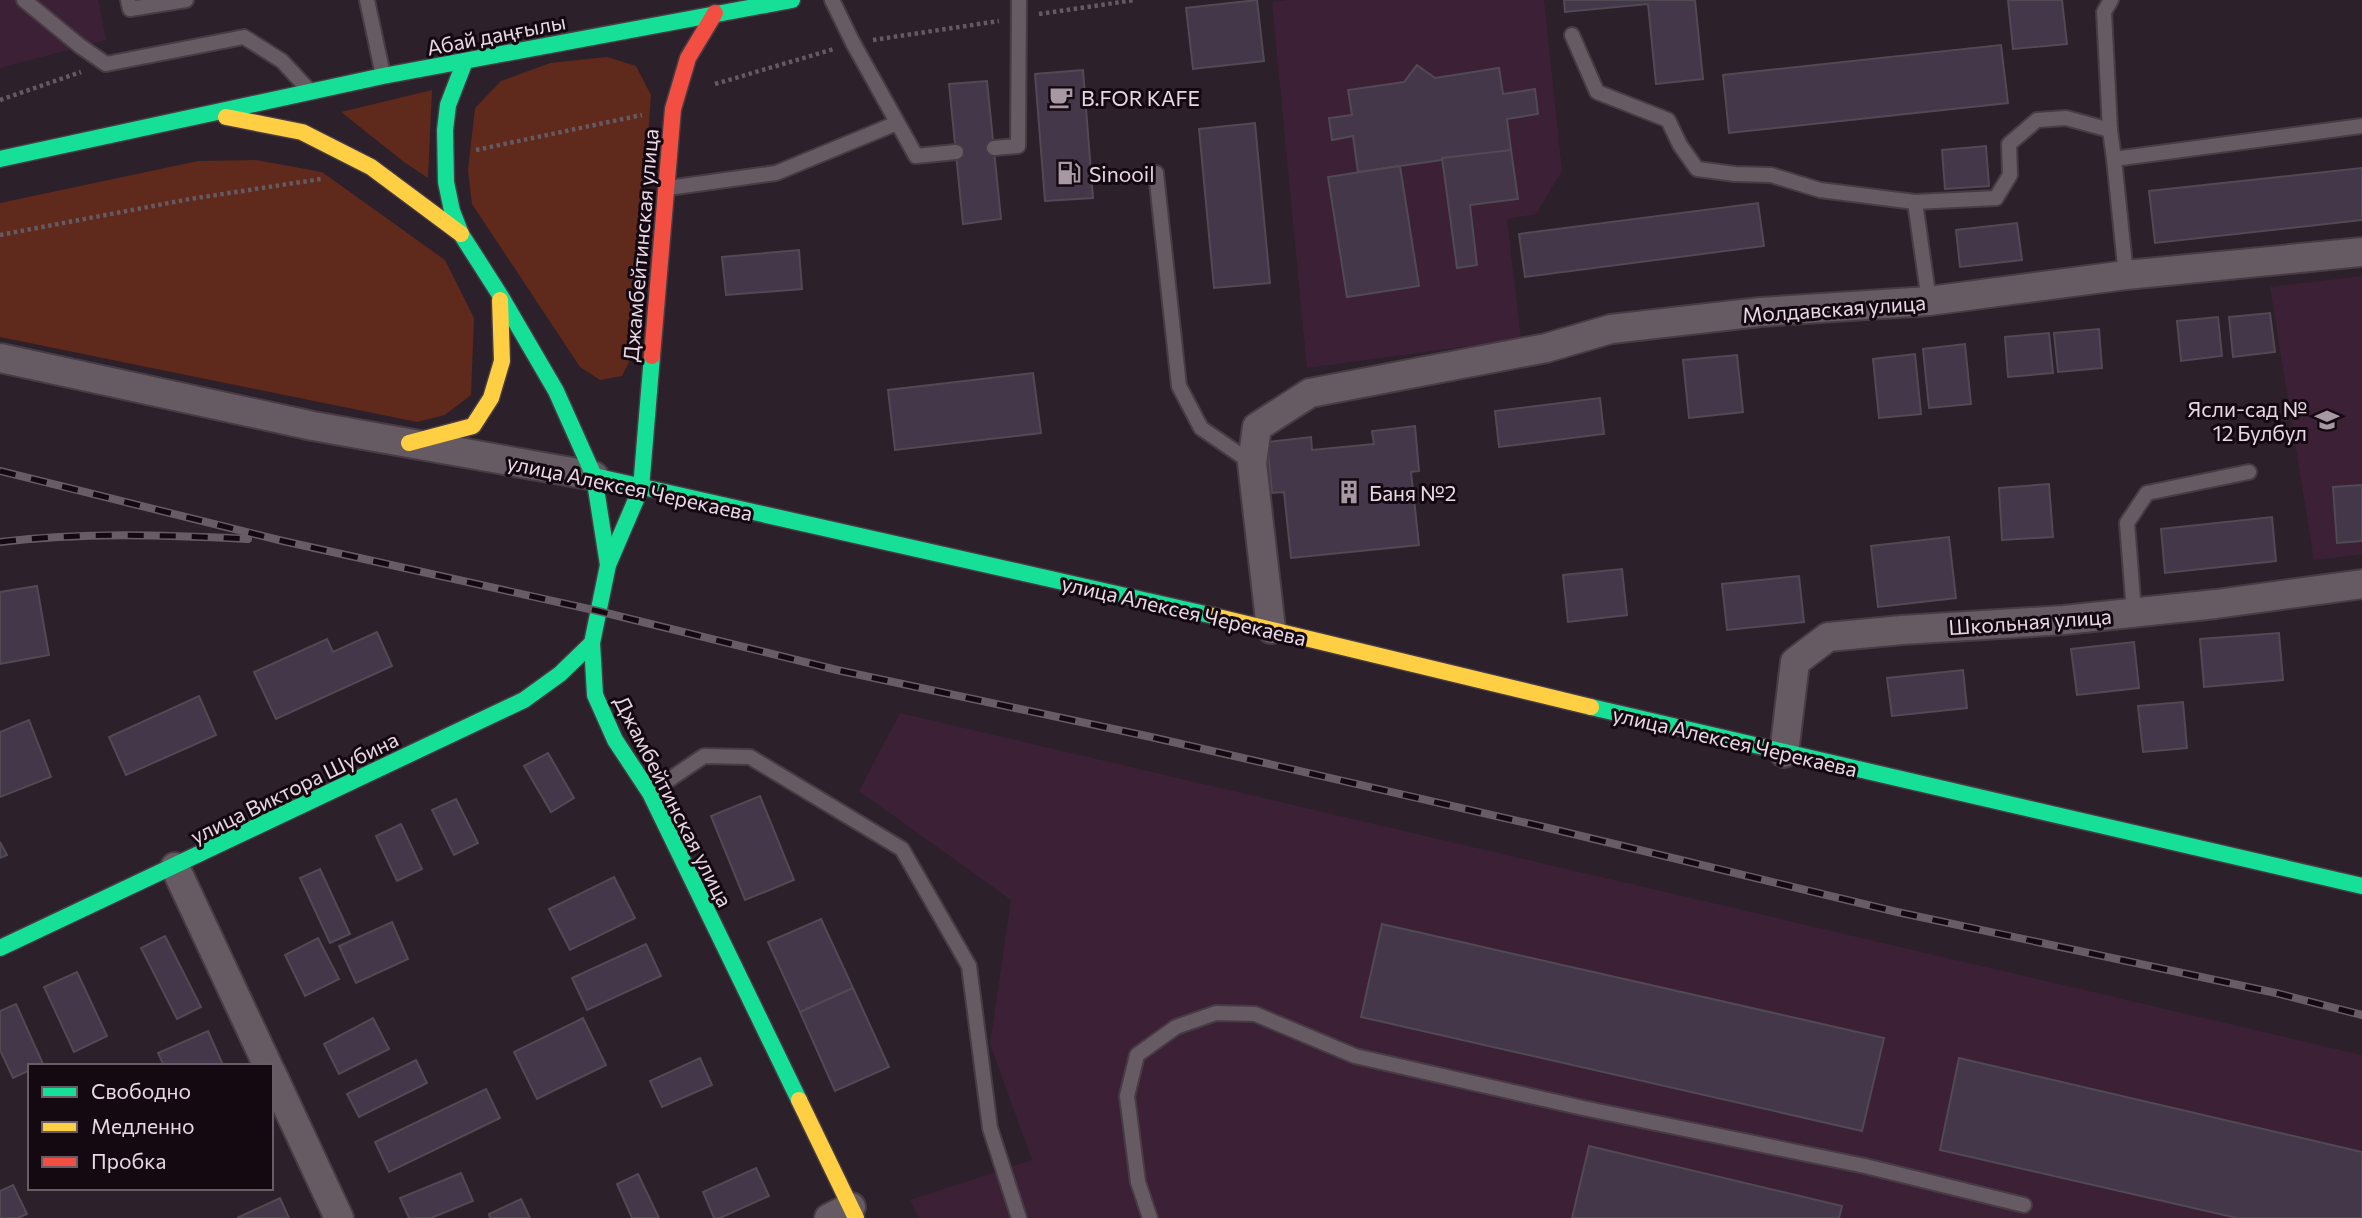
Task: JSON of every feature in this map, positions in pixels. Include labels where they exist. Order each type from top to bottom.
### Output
[{"type":"street","name":"Абай даңғылы","points":[[209,114],[668,16],[715,13],[792,0]]},
{"type":"street","name":"Джамбейтинская улица","points":[[715,13],[688,58],[673,109],[641,488],[608,565],[592,643],[595,695],[615,740],[650,793],[845,1214]]},
{"type":"street","points":[[465,61],[448,105],[445,130],[446,182],[452,211],[461,234],[500,295],[555,391],[594,476],[608,565]]},
{"type":"street","points":[[0,159],[209,114],[302,132],[371,167],[461,234]]},
{"type":"street","points":[[0,166],[209,114]]},
{"type":"street","name":"Молдавская улица","points":[[1252,463],[1257,427],[1310,393],[1546,348],[1611,329],[1760,312],[1929,300],[2126,275],[2362,252]]},
{"type":"street","points":[[409,443],[473,426],[491,398],[502,361],[500,295]]},
{"type":"street","name":"улица Алексея Черекаева","points":[[0,358],[313,426],[594,476],[1271,629],[2362,886]]},
{"type":"street","points":[[1252,463],[1271,629]]},
{"type":"street","name":"Школьная улица","points":[[1784,752],[1795,662],[1828,637],[2064,620],[2216,604],[2362,584]]},
{"type":"street","name":"улица Виктора Шубина","points":[[0,948],[524,700],[560,674],[592,643]]},
{"type":"street","points":[[175,867],[267,1064]]},
{"type":"street","points":[[273,1076],[340,1218]]},
{"type":"lane","points":[[24,0],[106,64],[244,37],[282,61],[312,92]]},
{"type":"lane","points":[[128,0],[130,9],[186,0]]},
{"type":"lane","points":[[367,0],[383,76]]},
{"type":"lane","points":[[832,0],[916,156],[956,152]]},
{"type":"lane","points":[[994,148],[1018,146],[1019,0]]},
{"type":"lane","points":[[2111,0],[2104,12],[2110,130],[2126,275]]},
{"type":"lane","points":[[1572,35],[1597,92],[1668,120],[1680,145],[1697,169],[1771,175],[1821,190],[1915,202],[1996,198],[2010,175],[2009,144],[2036,120],[2066,117],[2110,130]]},
{"type":"lane","points":[[666,189],[776,173],[897,123]]},
{"type":"lane","points":[[2114,159],[2362,126]]},
{"type":"lane","points":[[1156,173],[1179,386],[1201,428],[1252,463]]},
{"type":"lane","points":[[1915,202],[1929,300]]},
{"type":"lane","points":[[2134,612],[2127,523],[2147,493],[2249,472]]},
{"type":"lane","points":[[650,793],[704,756],[750,757],[902,849],[969,966],[990,1128],[1019,1218]]},
{"type":"lane","points":[[1150,1218],[1138,1182],[1128,1096],[1137,1055],[1176,1027],[1216,1013],[1255,1014],[1355,1056],[1583,1108],[1865,1166],[2024,1205]]},
{"type":"path","points":[[714,84],[853,43],[1135,0]]},
{"type":"path","points":[[0,100],[106,64]]},
{"type":"path","points":[[470,151],[650,114]]},
{"type":"path","points":[[0,235],[190,199],[323,178]]},
{"type":"shaded area","points":[[0,0],[98,0],[106,40],[0,68]]},
{"type":"shaded area","points":[[1544,0],[1562,171],[1536,214],[1507,219],[1521,339],[1307,368],[1272,2]]},
{"type":"shaded area","points":[[607,57],[636,66],[651,95],[633,354],[622,376],[600,380],[580,367],[472,204],[468,170],[475,108],[501,81],[550,63]]},
{"type":"shaded area","points":[[432,90],[428,178],[341,112]]},
{"type":"shaded area","points":[[256,160],[322,172],[445,260],[474,318],[471,395],[445,415],[417,422],[0,337],[0,203],[198,161]]},
{"type":"shaded area","name":"Ясли-сад № 12 Булбул","points":[[2362,276],[2362,554],[2314,560],[2270,287]]},
{"type":"shaded area","points":[[900,713],[2362,1055],[2362,1218],[919,1218],[910,1200],[1032,1160],[990,1044],[1011,900],[859,791]]},
{"type":"building","points":[[1257,0],[1264,61],[1193,69],[1186,8]]},
{"type":"building","points":[[1564,0],[1695,0],[1703,79],[1656,84],[1648,4],[1565,12]]},
{"type":"building","points":[[2008,0],[2062,0],[2067,44],[2013,49]]},
{"type":"building","points":[[2001,45],[2008,103],[1729,133],[1723,75]]},
{"type":"building","points":[[1417,65],[1435,78],[1499,68],[1503,94],[1535,89],[1538,114],[1507,119],[1511,150],[1358,172],[1353,136],[1332,140],[1329,118],[1352,115],[1348,90],[1404,82]]},
{"type":"building","points":[[1083,70],[1093,198],[1045,201],[1035,74]]},
{"type":"building","points":[[987,81],[1001,219],[963,224],[949,84]]},
{"type":"building","points":[[1255,123],[1270,283],[1214,288],[1199,129]]},
{"type":"building","points":[[1986,146],[1989,186],[1945,189],[1942,150]]},
{"type":"building","points":[[1511,150],[1518,199],[1470,205],[1477,265],[1457,268],[1442,158]]},
{"type":"building","points":[[1400,166],[1419,286],[1347,297],[1328,177]]},
{"type":"building","points":[[2362,168],[2362,220],[2155,243],[2149,191]]},
{"type":"building","points":[[1758,203],[1764,246],[1525,277],[1519,234]]},
{"type":"building","points":[[2017,223],[2022,260],[1960,267],[1956,230]]},
{"type":"building","points":[[799,250],[802,289],[726,295],[722,257]]},
{"type":"building","points":[[2270,313],[2275,352],[2233,357],[2229,317]]},
{"type":"building","points":[[2218,317],[2222,356],[2181,361],[2177,321]]},
{"type":"building","points":[[2099,329],[2102,368],[2058,372],[2054,333]]},
{"type":"building","points":[[2049,333],[2053,373],[2008,377],[2005,337]]},
{"type":"building","points":[[1965,344],[1971,404],[1929,408],[1923,349]]},
{"type":"building","points":[[1915,354],[1921,414],[1879,418],[1873,359]]},
{"type":"building","points":[[1737,355],[1743,412],[1689,418],[1683,360]]},
{"type":"building","points":[[1033,373],[1041,433],[895,450],[888,390]]},
{"type":"building","points":[[1600,398],[1604,434],[1499,447],[1495,411]]},
{"type":"building","name":"Баня №2","points":[[1415,426],[1419,471],[1411,472],[1419,545],[1291,558],[1284,492],[1272,493],[1267,442],[1311,437],[1312,450],[1374,444],[1372,431]]},
{"type":"building","points":[[2049,484],[2053,537],[2002,540],[1999,488]]},
{"type":"building","name":"Ясли-сад № 12 Булбул","points":[[2362,485],[2362,541],[2337,543],[2333,487]]},
{"type":"building","points":[[2272,517],[2276,561],[2165,573],[2161,529]]},
{"type":"building","points":[[1949,537],[1956,598],[1878,607],[1871,546]]},
{"type":"building","points":[[1622,569],[1627,615],[1568,622],[1563,575]]},
{"type":"building","points":[[1799,576],[1804,622],[1727,630],[1722,584]]},
{"type":"building","points":[[37,586],[49,655],[0,664],[0,592]]},
{"type":"building","points":[[377,632],[392,666],[276,719],[254,672],[327,639],[333,652]]},
{"type":"building","points":[[2279,633],[2283,680],[2204,687],[2200,639]]},
{"type":"building","points":[[2134,642],[2139,688],[2077,695],[2071,649]]},
{"type":"building","points":[[1963,670],[1967,708],[1892,716],[1887,678]]},
{"type":"building","points":[[199,696],[216,735],[126,775],[109,737]]},
{"type":"building","points":[[2183,702],[2187,748],[2143,752],[2138,706]]},
{"type":"building","points":[[29,720],[51,777],[0,797],[0,732]]},
{"type":"building","points":[[548,753],[574,798],[551,812],[524,766]]},
{"type":"building","points":[[760,796],[794,880],[745,900],[711,816]]},
{"type":"building","points":[[456,799],[478,843],[454,855],[432,810]]},
{"type":"building","points":[[401,824],[422,869],[397,881],[376,836]]},
{"type":"building","points":[[0,842],[7,855],[0,858]]},
{"type":"building","points":[[320,869],[350,934],[330,943],[300,878]]},
{"type":"building","points":[[614,877],[635,918],[570,950],[549,909]]},
{"type":"building","points":[[821,919],[853,988],[800,1012],[768,942]]},
{"type":"building","points":[[392,922],[408,959],[356,983],[339,946]]},
{"type":"building","points":[[1382,924],[1884,1038],[1862,1131],[1361,1017]]},
{"type":"building","points":[[165,936],[201,1007],[177,1019],[141,948]]},
{"type":"building","points":[[318,938],[339,979],[305,996],[285,955]]},
{"type":"building","points":[[646,944],[661,976],[587,1010],[572,978]]},
{"type":"building","points":[[77,972],[107,1036],[74,1052],[44,987]]},
{"type":"building","points":[[853,988],[889,1067],[835,1091],[800,1012]]},
{"type":"building","points":[[16,1004],[43,1064],[28,1064],[28,1071],[13,1078],[0,1050],[0,1011]]},
{"type":"building","points":[[373,1018],[389,1049],[339,1074],[324,1044]]},
{"type":"building","points":[[583,1018],[606,1065],[537,1099],[514,1052]]},
{"type":"building","points":[[208,1031],[223,1064],[163,1064],[158,1053]]},
{"type":"building","points":[[700,1058],[712,1085],[662,1107],[650,1081]]},
{"type":"building","points":[[1959,1058],[2362,1152],[2362,1218],[2237,1218],[1940,1150]]},
{"type":"building","points":[[416,1060],[427,1083],[359,1117],[347,1094]]},
{"type":"building","points":[[486,1089],[500,1118],[389,1172],[375,1142]]},
{"type":"building","points":[[1589,1146],[1842,1206],[1839,1218],[1572,1218]]},
{"type":"building","points":[[756,1168],[769,1196],[720,1218],[714,1218],[703,1192]]},
{"type":"building","points":[[461,1173],[473,1201],[431,1218],[409,1218],[400,1198]]},
{"type":"building","points":[[638,1174],[659,1218],[632,1218],[617,1184]]},
{"type":"building","points":[[13,1185],[27,1214],[18,1218],[0,1218],[0,1191]]},
{"type":"building","points":[[280,1198],[289,1218],[237,1218]]},
{"type":"building","points":[[521,1199],[530,1218],[490,1218],[489,1214]]},
{"type":"railway","points":[[0,471],[283,541],[598,611],[837,670],[1151,737],[1544,827],[1897,912],[2276,993],[2362,1015]]},
{"type":"railway","points":[[0,542],[93,536],[248,539]]},
{"type":"traffic: fast","points":[[0,159],[383,76],[792,0]]},
{"type":"traffic: fast","points":[[465,61],[448,105],[445,130],[446,182],[452,211],[461,234],[556,391],[594,476],[608,565]]},
{"type":"traffic: fast","points":[[652,356],[641,488],[608,565],[592,643],[595,695],[615,740],[650,793],[799,1100]]},
{"type":"traffic: fast","points":[[594,476],[1214,616]]},
{"type":"traffic: fast","points":[[0,948],[524,700],[560,674],[592,643]]},
{"type":"traffic: fast","points":[[1591,707],[2362,886]]},
{"type":"traffic: slow","points":[[226,117],[302,132],[371,167],[461,234]]},
{"type":"traffic: slow","points":[[409,443],[473,426],[491,398],[502,361],[500,300]]},
{"type":"traffic: slow","points":[[1214,616],[1591,707]]},
{"type":"traffic: slow","points":[[799,1100],[856,1218]]},
{"type":"traffic: jam","points":[[652,356],[673,109],[688,58],[715,13]]},
{"type":"place","name":"B.FOR KAFE","points":[[1061,97]]},
{"type":"place","name":"Sinooil","points":[[1069,173]]},
{"type":"place","name":"Ясли-сад № 12 Булбул","points":[[2327,420]]},
{"type":"place","name":"Баня №2","points":[[1349,492]]}]
